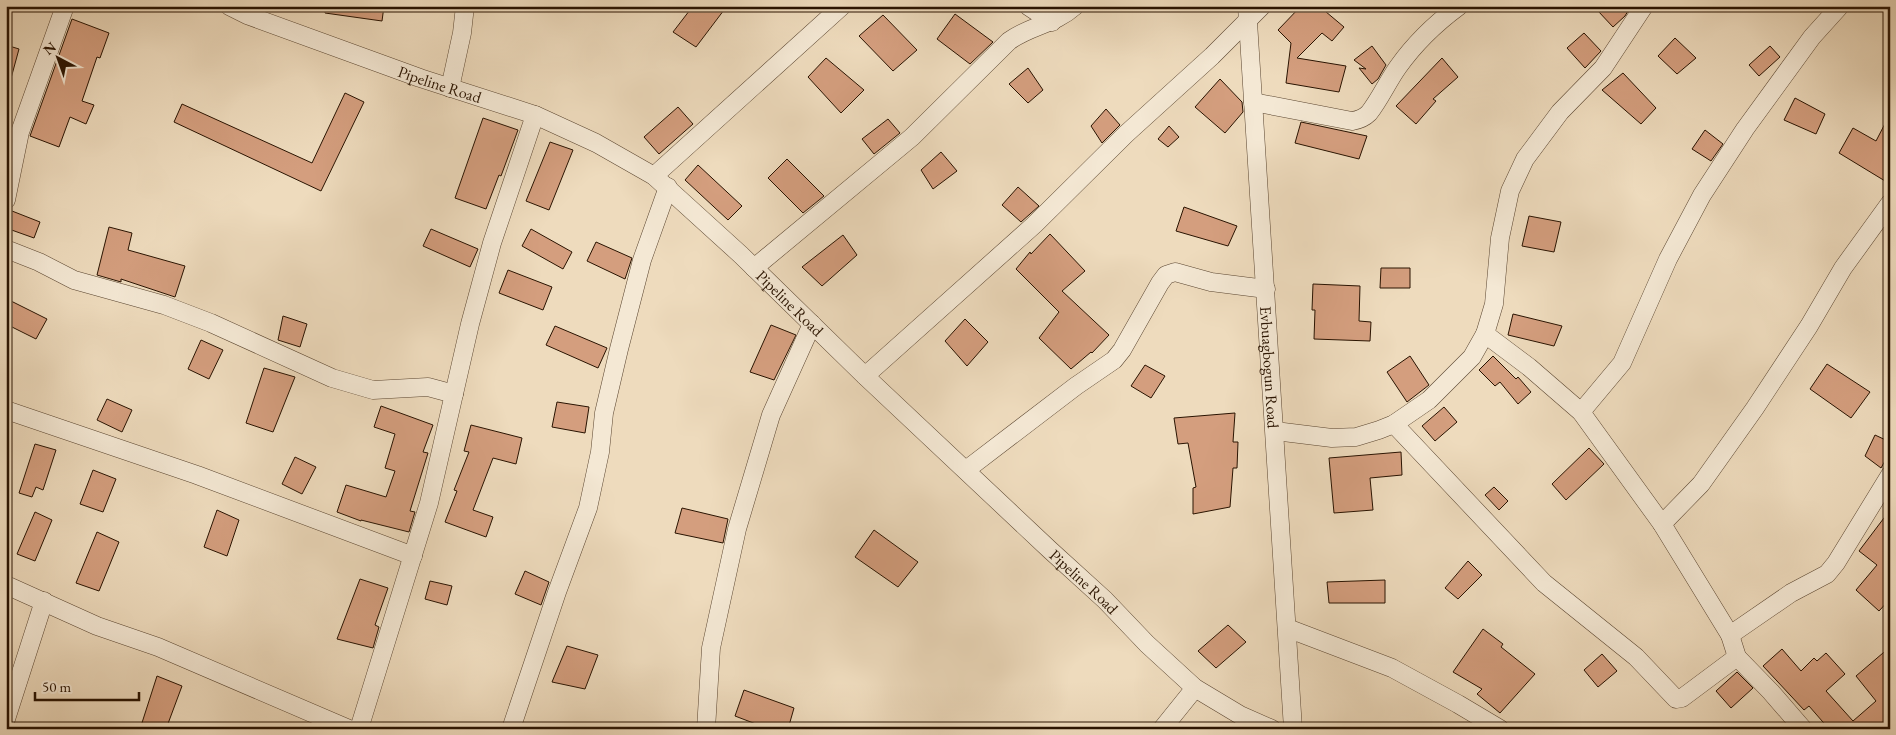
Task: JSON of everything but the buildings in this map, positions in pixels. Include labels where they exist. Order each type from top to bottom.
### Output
[{"type":"street","points":[[6,200],[20,132],[65,6]]},
{"type":"street","name":"Pipeline Road","points":[[229,6],[256,18],[450,88],[535,115],[596,144],[654,176],[668,187],[865,376],[1105,600],[1147,644],[1195,688],[1240,715],[1272,729]]},
{"type":"street","points":[[450,88],[462,33],[465,6]]},
{"type":"street","points":[[654,176],[842,6]]},
{"type":"street","points":[[1020,33],[1023,6]]},
{"type":"street","points":[[1028,6],[1052,22]]},
{"type":"street","points":[[754,268],[912,137],[991,58],[1020,33],[1052,22],[1064,16],[1075,6]]},
{"type":"street","points":[[865,376],[1034,225],[1126,134],[1212,56],[1248,13],[1262,6]]},
{"type":"street","points":[[1254,102],[1352,121],[1360,120],[1369,112],[1399,66],[1415,46],[1442,18],[1459,6]]},
{"type":"street","points":[[1275,431],[1332,438],[1356,437],[1394,424],[1429,400],[1472,357],[1485,334],[1494,304],[1500,238],[1510,191],[1525,159],[1560,112],[1603,68],[1644,6]]},
{"type":"street","points":[[1581,412],[1622,363],[1668,259],[1702,195],[1745,129],[1812,37],[1840,6]]},
{"type":"street","name":"Evbuagbogun Road","points":[[1248,13],[1293,729]]},
{"type":"street","points":[[359,729],[429,503],[470,324],[492,243],[535,115]]},
{"type":"street","points":[[511,729],[557,592],[588,508],[600,452],[604,413],[619,349],[642,260],[668,187]]},
{"type":"street","points":[[1662,524],[1701,484],[1809,326],[1843,268],[1890,203]]},
{"type":"street","points":[[6,249],[39,262],[74,280],[164,305],[211,323],[332,378],[373,390],[428,387],[454,394]]},
{"type":"street","points":[[966,470],[1076,386],[1114,360],[1122,350],[1166,275],[1175,272],[1210,282],[1266,289]]},
{"type":"street","points":[[706,729],[711,648],[737,529],[771,415],[812,324]]},
{"type":"street","points":[[1485,334],[1529,367],[1581,412],[1662,524],[1730,635],[1737,657],[1803,729]]},
{"type":"street","points":[[6,410],[197,475],[413,556]]},
{"type":"street","points":[[1394,424],[1544,583],[1636,657],[1676,699],[1682,698],[1737,657]]},
{"type":"street","points":[[1730,635],[1791,593],[1827,574],[1836,563],[1890,474]]},
{"type":"street","points":[[6,586],[44,601],[97,626],[158,647],[349,729]]},
{"type":"street","points":[[6,719],[44,601]]},
{"type":"street","points":[[1287,628],[1392,668],[1500,729]]},
{"type":"street","points":[[1162,729],[1195,688]]}]
